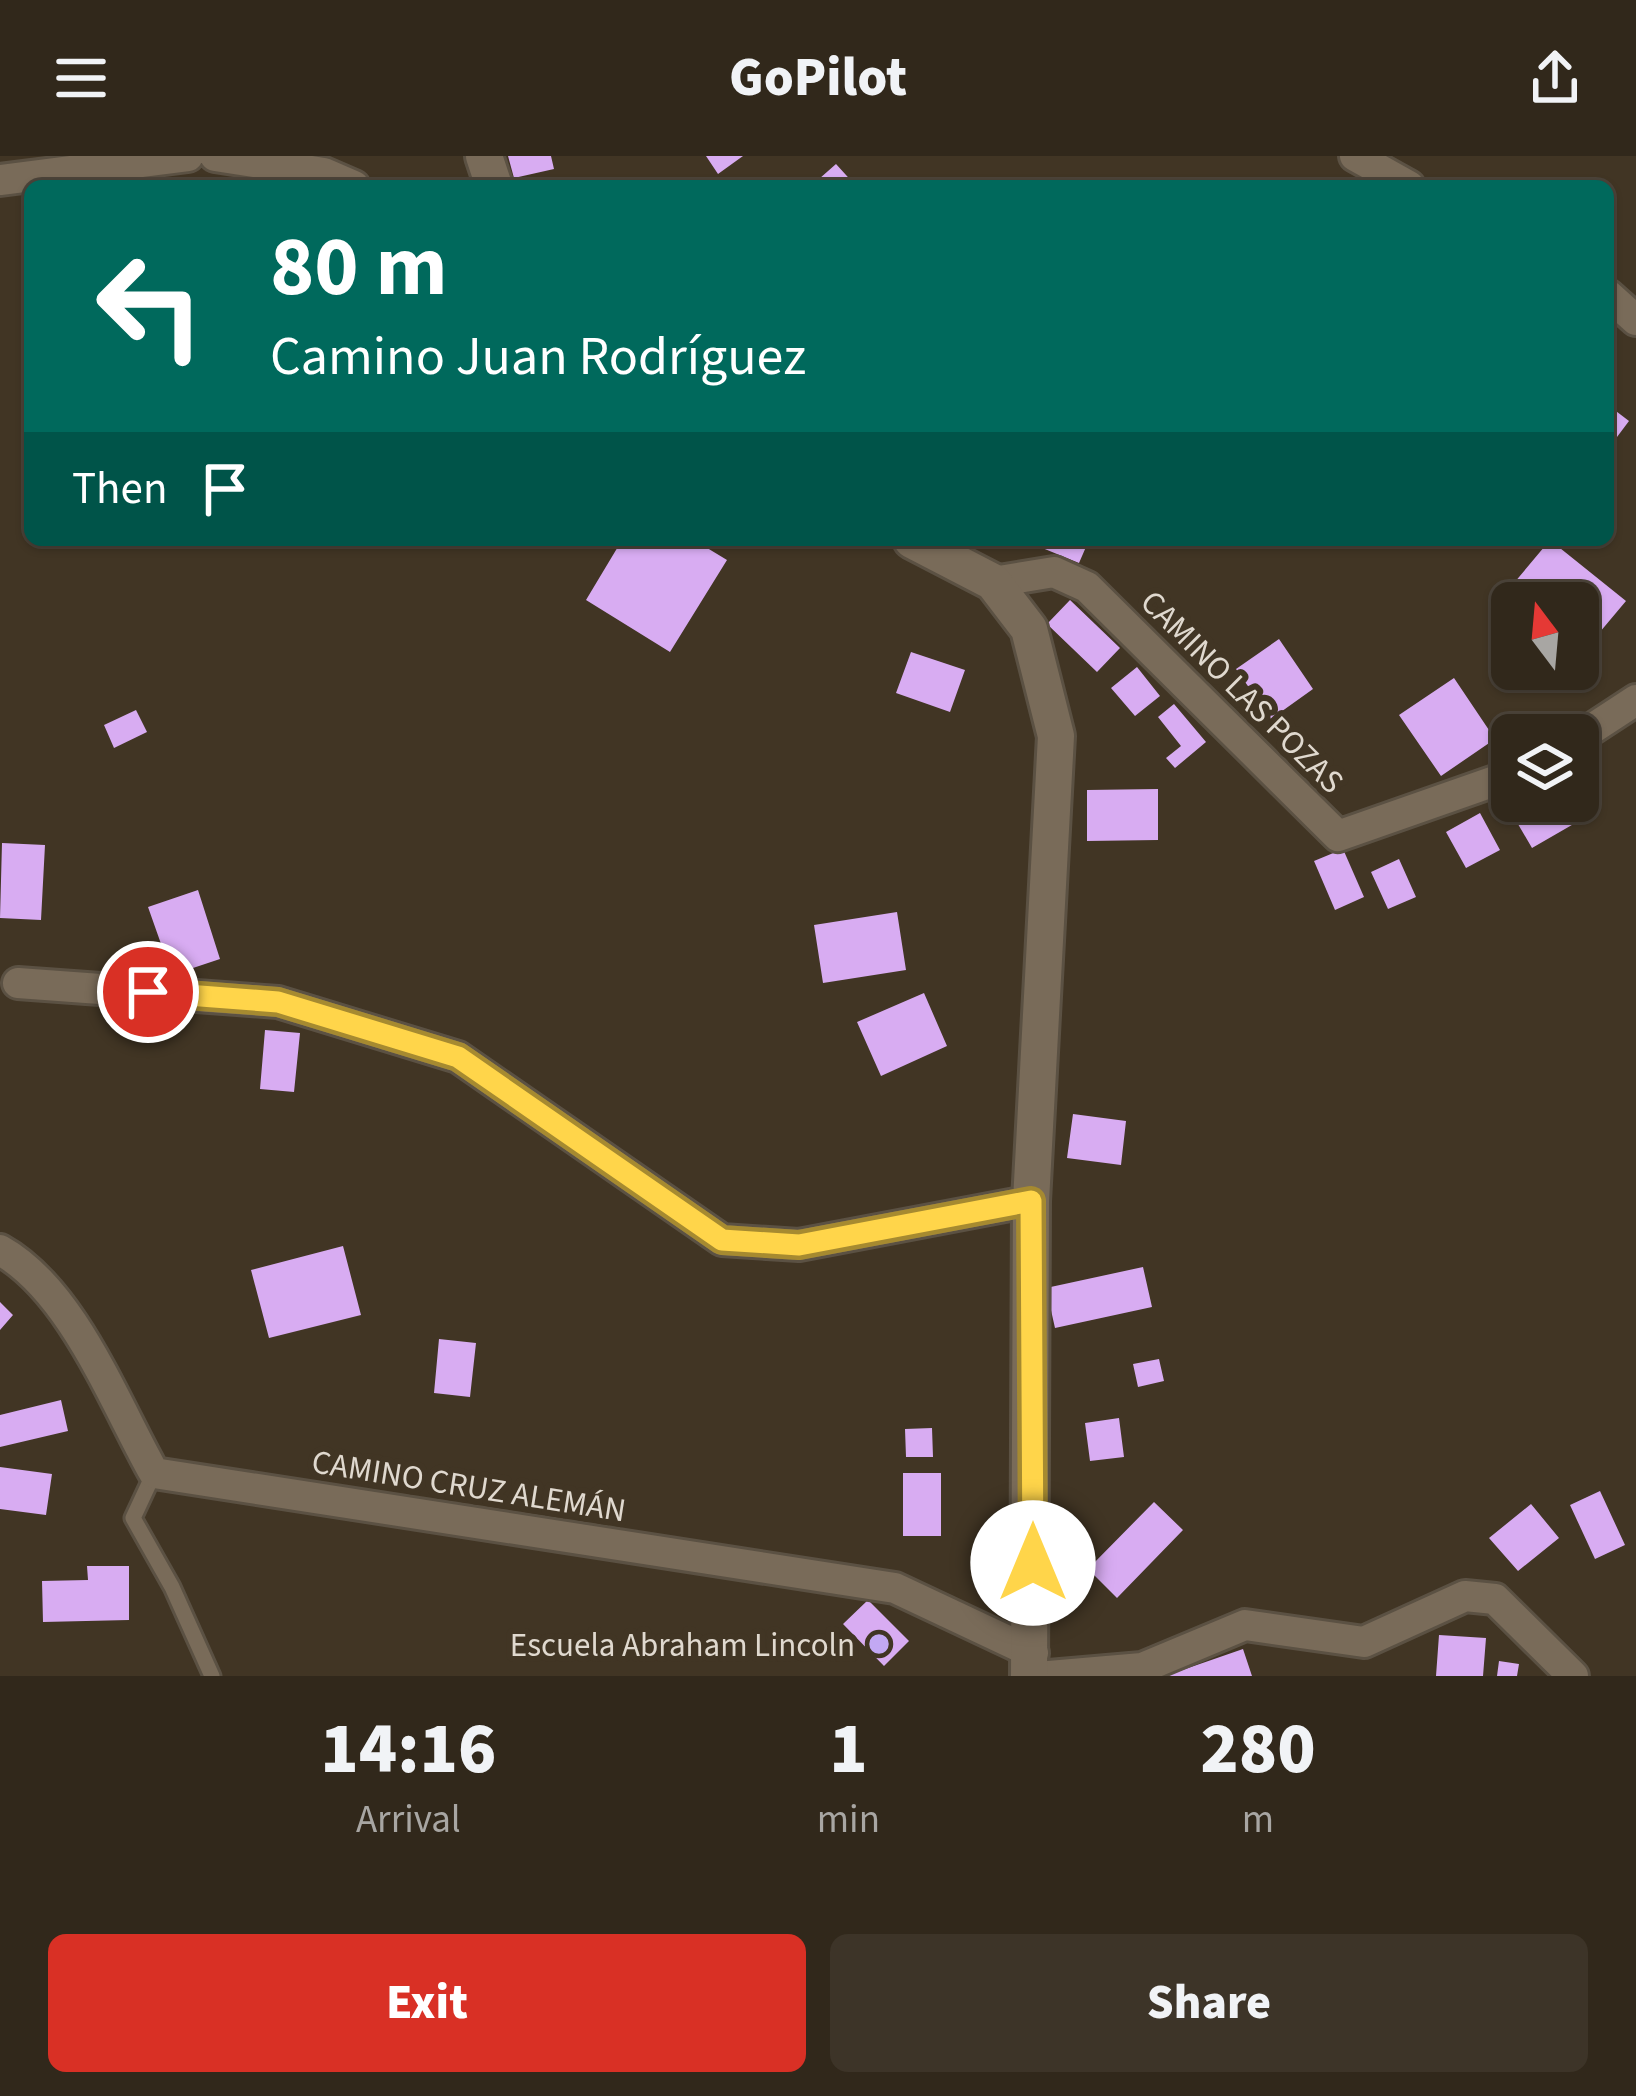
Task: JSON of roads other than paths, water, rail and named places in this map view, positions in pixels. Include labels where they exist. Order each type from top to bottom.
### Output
[{"type":"street","points":[[0,180],[188,156]]},
{"type":"street","points":[[215,156],[324,173],[340,180]]},
{"type":"street","points":[[1355,156],[1397,180]]},
{"type":"street","points":[[924,546],[993,582],[1029,629],[1056,736],[1031,1201],[1037,1668],[1142,1668],[1245,1625],[1364,1642],[1465,1596],[1495,1599],[1573,1676]]},
{"type":"street","name":"CAMINO LAS POZAS","points":[[993,582],[1054,572],[1087,587],[1338,836],[1491,782]]},
{"type":"street","points":[[1599,724],[1636,700]]},
{"type":"street","points":[[18,983],[278,1002],[458,1057],[722,1240],[799,1245],[1031,1201]]},
{"type":"street","points":[[0,1250],[19,1260],[57,1299],[154,1473]]},
{"type":"street","name":"CAMINO CRUZ ALEMÁN","points":[[154,1473],[895,1588],[1037,1668]]},
{"type":"lane","points":[[154,1473],[133,1518],[212,1676]]},
{"type":"place","name":"Escuela Abraham Lincoln","points":[[879,1644]]}]
